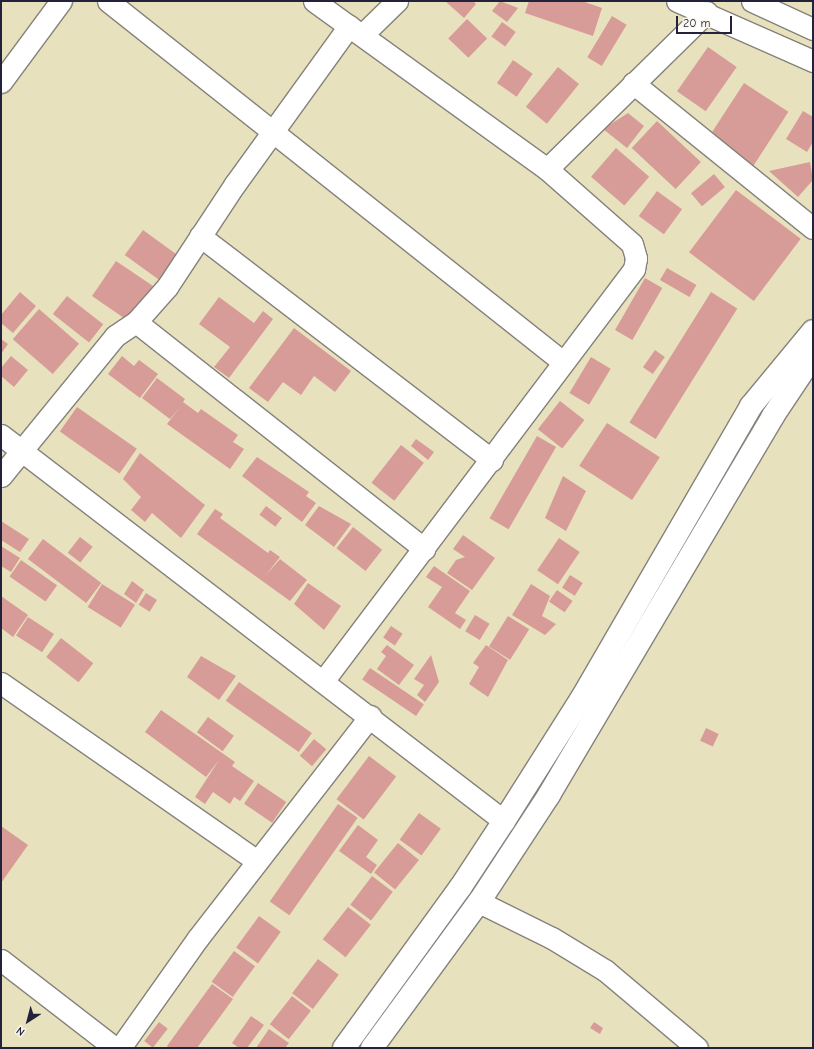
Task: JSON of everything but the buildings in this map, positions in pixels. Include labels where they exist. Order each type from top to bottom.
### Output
[{"type":"main road","points":[[344,1048],[460,888],[504,821],[583,696],[751,406],[813,331]]},
{"type":"main road","points":[[372,1048],[479,902],[602,709],[773,416],[813,356]]},
{"type":"street","points":[[1,82],[61,1]]},
{"type":"street","points":[[108,1],[564,362]]},
{"type":"street","points":[[314,1],[547,170],[632,244],[636,258],[634,270],[492,460],[324,680]]},
{"type":"street","points":[[1,476],[20,450],[115,336],[136,322],[167,287],[200,236],[272,132],[356,31],[397,1]]},
{"type":"street","points":[[677,1],[707,12],[813,61]]},
{"type":"street","points":[[752,1],[813,29]]},
{"type":"street","points":[[547,170],[633,83],[707,12]]},
{"type":"street","points":[[633,83],[813,228]]},
{"type":"street","points":[[200,236],[492,460]]},
{"type":"street","points":[[136,322],[424,549]]},
{"type":"street","points":[[1,435],[324,680],[504,821]]},
{"type":"street","points":[[1,683],[257,860]]},
{"type":"street","points":[[120,1048],[257,860],[370,716]]},
{"type":"street","points":[[479,902],[552,938],[606,971],[697,1048]]},
{"type":"street","points":[[1,960],[115,1048]]}]
